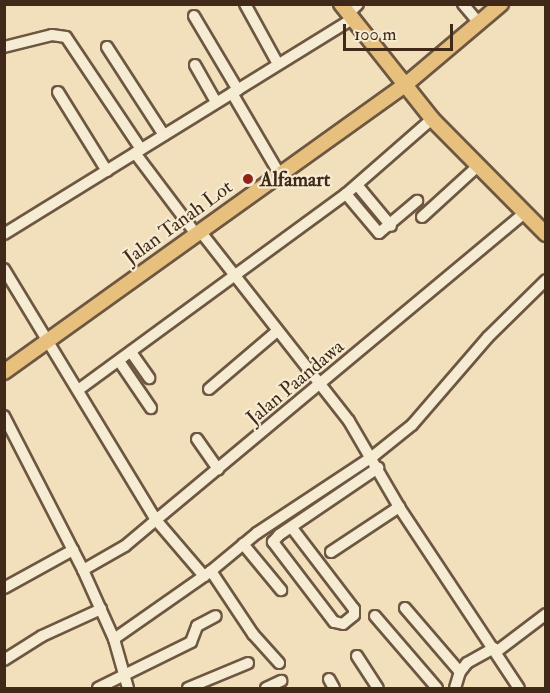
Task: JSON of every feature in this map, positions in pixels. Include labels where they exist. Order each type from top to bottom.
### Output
[{"type":"main road","name":"Jalan Tanah Lot","points":[[4,372],[279,173],[404,86],[501,4]]},
{"type":"main road","points":[[350,10],[404,86],[432,119],[546,234]]},
{"type":"street","points":[[245,4],[278,64]]},
{"type":"street","points":[[464,4],[479,23]]},
{"type":"street","points":[[4,234],[278,64],[350,10]]},
{"type":"street","points":[[195,16],[279,173]]},
{"type":"street","points":[[4,47],[52,35],[66,37],[138,151],[318,386],[349,421],[399,507],[519,688]]},
{"type":"street","points":[[107,47],[164,135]]},
{"type":"street","points":[[195,65],[216,102]]},
{"type":"street","points":[[58,92],[107,171]]},
{"type":"street","points":[[78,390],[346,194],[432,119]]},
{"type":"street","points":[[422,217],[479,165]]},
{"type":"street","points":[[357,185],[391,226]]},
{"type":"street","points":[[346,194],[377,232],[391,226],[417,201]]},
{"type":"street","name":"Jalan Paandawa","points":[[83,570],[125,546],[524,213]]},
{"type":"street","points":[[4,269],[156,520],[208,574],[279,663]]},
{"type":"street","points":[[114,639],[208,574],[243,544],[372,457],[419,417],[488,337],[546,280]]},
{"type":"street","points":[[209,389],[276,332]]},
{"type":"street","points":[[131,352],[149,378]]},
{"type":"street","points":[[119,361],[151,408]]},
{"type":"street","points":[[5,419],[101,609],[114,639],[128,688]]},
{"type":"street","points":[[197,439],[218,469]]},
{"type":"street","points":[[292,528],[354,609],[354,615],[343,624],[334,622],[273,544],[292,528],[378,468]]},
{"type":"street","points":[[331,552],[399,507]]},
{"type":"street","points":[[243,544],[281,590]]},
{"type":"street","points":[[4,588],[73,550]]},
{"type":"street","points":[[405,608],[460,672]]},
{"type":"street","points":[[4,660],[42,636],[101,609]]},
{"type":"street","points":[[456,688],[460,672],[546,614]]},
{"type":"street","points":[[98,688],[191,642],[197,626],[216,616]]},
{"type":"street","points":[[375,616],[437,688]]},
{"type":"street","points":[[357,656],[378,688]]},
{"type":"street","points":[[188,688],[248,663]]},
{"type":"street","points":[[266,688],[281,681]]},
{"type":"place","name":"Alfamart","points":[[248,179]]}]
